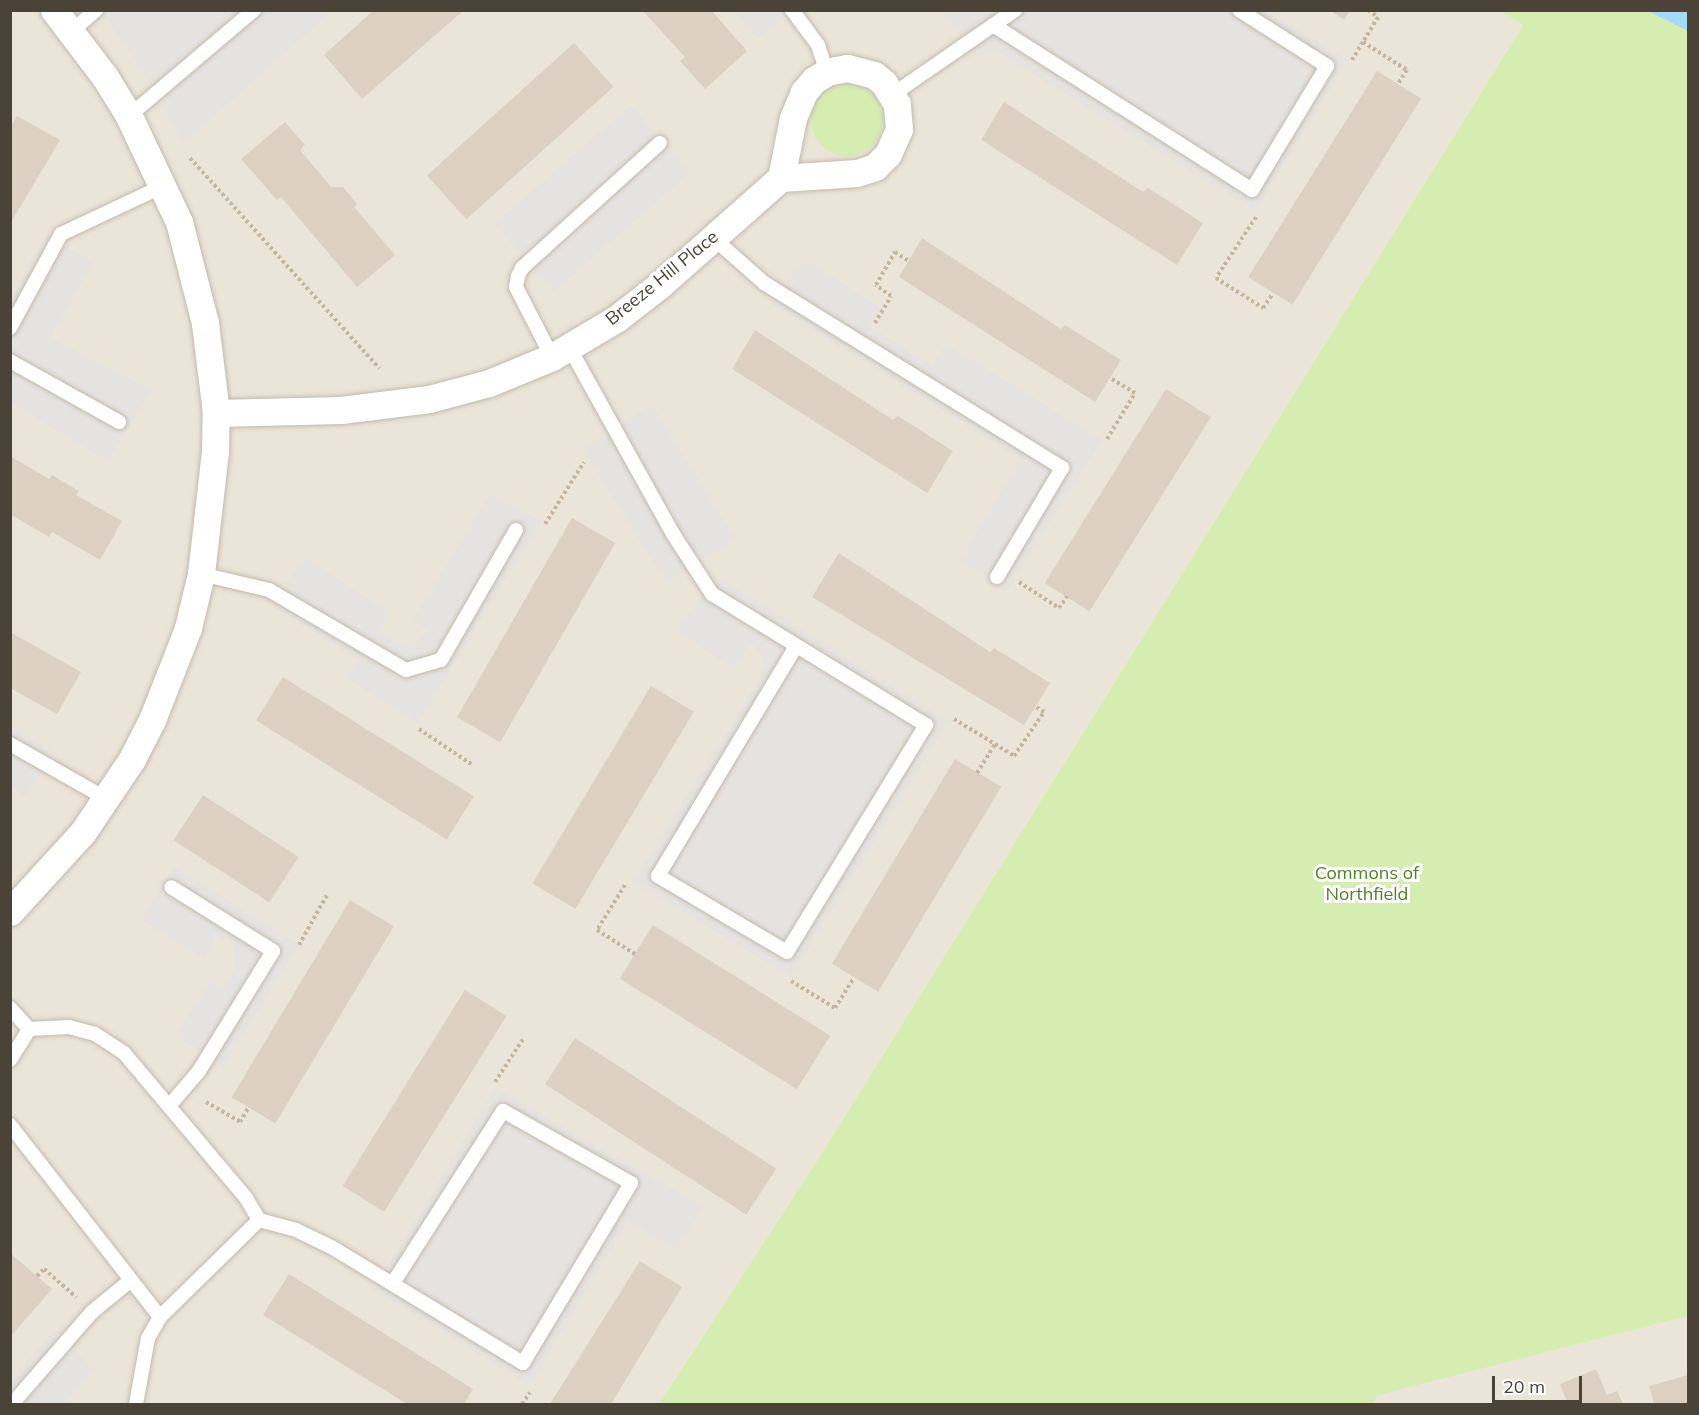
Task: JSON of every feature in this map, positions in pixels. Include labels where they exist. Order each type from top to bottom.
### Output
[{"type":"street","points":[[10,912],[55,866],[107,799],[132,759],[170,680],[201,574],[214,486],[216,414],[198,291],[165,185],[129,116],[72,32],[54,10]]},
{"type":"street","points":[[860,70],[874,75],[892,95],[900,114],[899,129],[888,154],[875,167],[857,173],[781,178],[798,104],[814,80],[828,72],[860,70]]},
{"type":"street","name":"Breeze Hill Place","points":[[216,414],[340,410],[429,399],[489,383],[560,352],[616,319],[781,178]]},
{"type":"lane","points":[[72,32],[96,10]]},
{"type":"lane","points":[[129,116],[254,10]]},
{"type":"lane","points":[[792,10],[818,45],[828,72]]},
{"type":"lane","points":[[892,95],[1015,10]]},
{"type":"lane","points":[[993,26],[1252,190],[1327,66],[1239,10]]},
{"type":"lane","points":[[660,143],[522,268],[516,287],[560,352],[712,594],[926,725],[787,952],[658,876],[796,646]]},
{"type":"lane","points":[[10,328],[61,234],[165,185]]},
{"type":"lane","points":[[712,237],[764,283],[1062,468],[997,577]]},
{"type":"lane","points":[[10,361],[119,422]]},
{"type":"lane","points":[[201,574],[269,590],[406,670],[441,660],[516,530]]},
{"type":"lane","points":[[10,744],[107,799]]},
{"type":"lane","points":[[169,1106],[199,1071],[273,951],[171,887]]},
{"type":"lane","points":[[10,1008],[29,1029]]},
{"type":"lane","points":[[29,1029],[69,1027],[96,1034],[124,1053],[246,1198],[259,1220],[296,1230],[333,1248],[523,1363],[631,1183],[503,1112],[393,1283]]},
{"type":"lane","points":[[10,1060],[29,1029]]},
{"type":"lane","points":[[10,1125],[160,1317]]},
{"type":"lane","points":[[136,1404],[148,1338],[160,1317],[259,1220]]},
{"type":"lane","points":[[12,1404],[92,1312],[131,1280]]},
{"type":"path","points":[[1352,60],[1378,17],[1368,10]]},
{"type":"path","points":[[1363,42],[1407,70],[1398,84]]},
{"type":"path","points":[[190,158],[379,368]]},
{"type":"path","points":[[1256,217],[1216,278],[1263,308],[1273,293]]},
{"type":"path","points":[[875,322],[891,296],[876,285],[895,252],[909,261]]},
{"type":"path","points":[[1107,439],[1135,393],[1110,378]]},
{"type":"path","points":[[545,524],[585,462]]},
{"type":"path","points":[[1018,581],[1059,609],[1067,596]]},
{"type":"path","points":[[954,719],[1014,756],[1044,712],[1036,706]]},
{"type":"path","points":[[419,729],[471,764]]},
{"type":"path","points":[[977,772],[995,744]]},
{"type":"path","points":[[626,885],[597,930],[635,954]]},
{"type":"path","points":[[299,945],[327,895]]},
{"type":"path","points":[[791,981],[835,1008],[854,978]]},
{"type":"path","points":[[495,1083],[523,1039]]},
{"type":"path","points":[[206,1102],[240,1122],[249,1107]]},
{"type":"path","points":[[37,1276],[44,1269],[79,1301]]},
{"type":"path","points":[[522,1404],[530,1392]]},
{"type":"shaded area","points":[[1500,10],[1523,25],[827,1145],[659,1404],[11,1404],[10,11]]},
{"type":"shaded area","points":[[101,11],[332,11],[183,144],[143,71]]},
{"type":"shaded area","points":[[734,11],[791,11],[758,39]]},
{"type":"shaded area","points":[[1268,11],[1348,60],[1256,211],[997,52],[976,57],[943,12]]},
{"type":"shaded area","points":[[631,105],[690,173],[553,292],[494,224]]},
{"type":"shaded area","points":[[46,234],[93,262],[51,338],[152,390],[108,461],[11,403],[11,301]]},
{"type":"shaded area","points":[[804,259],[881,308],[869,326],[932,365],[946,344],[1102,440],[1007,592],[960,560],[1021,459],[771,304]]},
{"type":"shaded area","points":[[652,405],[736,539],[666,582],[582,448]]},
{"type":"shaded area","points":[[490,494],[542,521],[418,723],[346,678],[358,659],[272,606],[304,557],[389,612],[378,631],[393,641],[414,646],[428,630],[413,619]]},
{"type":"shaded area","points":[[717,576],[949,721],[791,977],[633,882],[761,675],[764,661],[752,642],[733,669],[677,630]]},
{"type":"shaded area","points":[[10,725],[50,748],[27,797],[11,787]]},
{"type":"shaded area","points":[[174,866],[299,945],[224,1066],[175,1036],[210,981],[223,988],[235,970],[233,944],[216,935],[204,959],[141,919]]},
{"type":"shaded area","points":[[495,1087],[703,1206],[677,1250],[628,1222],[530,1386],[373,1290]]},
{"type":"shaded area","points":[[1506,1174],[1688,1280],[1688,1404],[1372,1404]]},
{"type":"shaded area","points":[[56,1328],[93,1370],[64,1404],[11,1404],[11,1380]]},
{"type":"green space","name":"Commons of Northfield","points":[[1500,11],[1688,11],[1688,1316],[1378,1395],[1372,1404],[659,1404],[827,1145],[1523,25]]},
{"type":"green space","points":[[854,84],[873,94],[881,106],[883,120],[881,134],[873,146],[861,154],[840,156],[821,146],[813,134],[811,113],[821,94],[833,86]]},
{"type":"water","points":[[1648,11],[1688,11],[1688,31]]},
{"type":"building","points":[[374,10],[464,10],[362,99],[324,55]]},
{"type":"building","points":[[642,10],[711,10],[747,51],[705,89],[680,61],[685,57]]},
{"type":"building","points":[[1330,10],[1350,10],[1344,20]]},
{"type":"building","points":[[574,43],[613,87],[466,219],[427,175]]},
{"type":"building","points":[[1377,71],[1421,99],[1292,305],[1248,277]]},
{"type":"building","points":[[1004,102],[1143,192],[1148,188],[1203,223],[1177,265],[981,140]]},
{"type":"building","points":[[17,116],[60,140],[10,224],[10,127]]},
{"type":"building","points":[[285,122],[305,145],[300,150],[331,187],[343,187],[357,204],[354,207],[395,255],[357,287],[281,197],[277,200],[241,159]]},
{"type":"building","points":[[922,238],[1061,329],[1065,325],[1121,360],[1095,402],[899,277]]},
{"type":"building","points":[[755,330],[893,420],[898,416],[953,451],[927,493],[732,369]]},
{"type":"building","points":[[1166,389],[1211,417],[1090,611],[1045,583]]},
{"type":"building","points":[[10,456],[49,479],[52,475],[79,491],[76,495],[122,521],[100,560],[52,532],[49,537],[10,514]]},
{"type":"building","points":[[572,518],[615,543],[500,742],[457,717]]},
{"type":"building","points":[[839,553],[990,652],[994,648],[1050,683],[1024,725],[812,597]]},
{"type":"building","points":[[10,632],[81,672],[57,714],[10,688]]},
{"type":"building","points":[[283,677],[474,796],[447,839],[256,720]]},
{"type":"building","points":[[651,686],[694,712],[575,909],[533,883]]},
{"type":"building","points":[[955,759],[1001,787],[878,992],[832,964]]},
{"type":"building","points":[[203,795],[299,857],[269,902],[174,840]]},
{"type":"building","points":[[350,900],[394,926],[275,1123],[232,1097]]},
{"type":"building","points":[[653,925],[830,1036],[797,1089],[620,978]]},
{"type":"building","points":[[465,990],[507,1016],[384,1212],[343,1186]]},
{"type":"building","points":[[575,1038],[776,1169],[746,1215],[545,1084]]},
{"type":"building","points":[[10,1253],[52,1289],[10,1337]]},
{"type":"building","points":[[640,1261],[682,1287],[611,1404],[550,1404]]},
{"type":"building","points":[[289,1274],[473,1389],[464,1404],[407,1404],[263,1315]]},
{"type":"building","points":[[1596,1369],[1607,1395],[1617,1391],[1623,1404],[1568,1404],[1560,1384]]},
{"type":"building","points":[[1688,1375],[1688,1404],[1654,1404],[1649,1386]]}]
